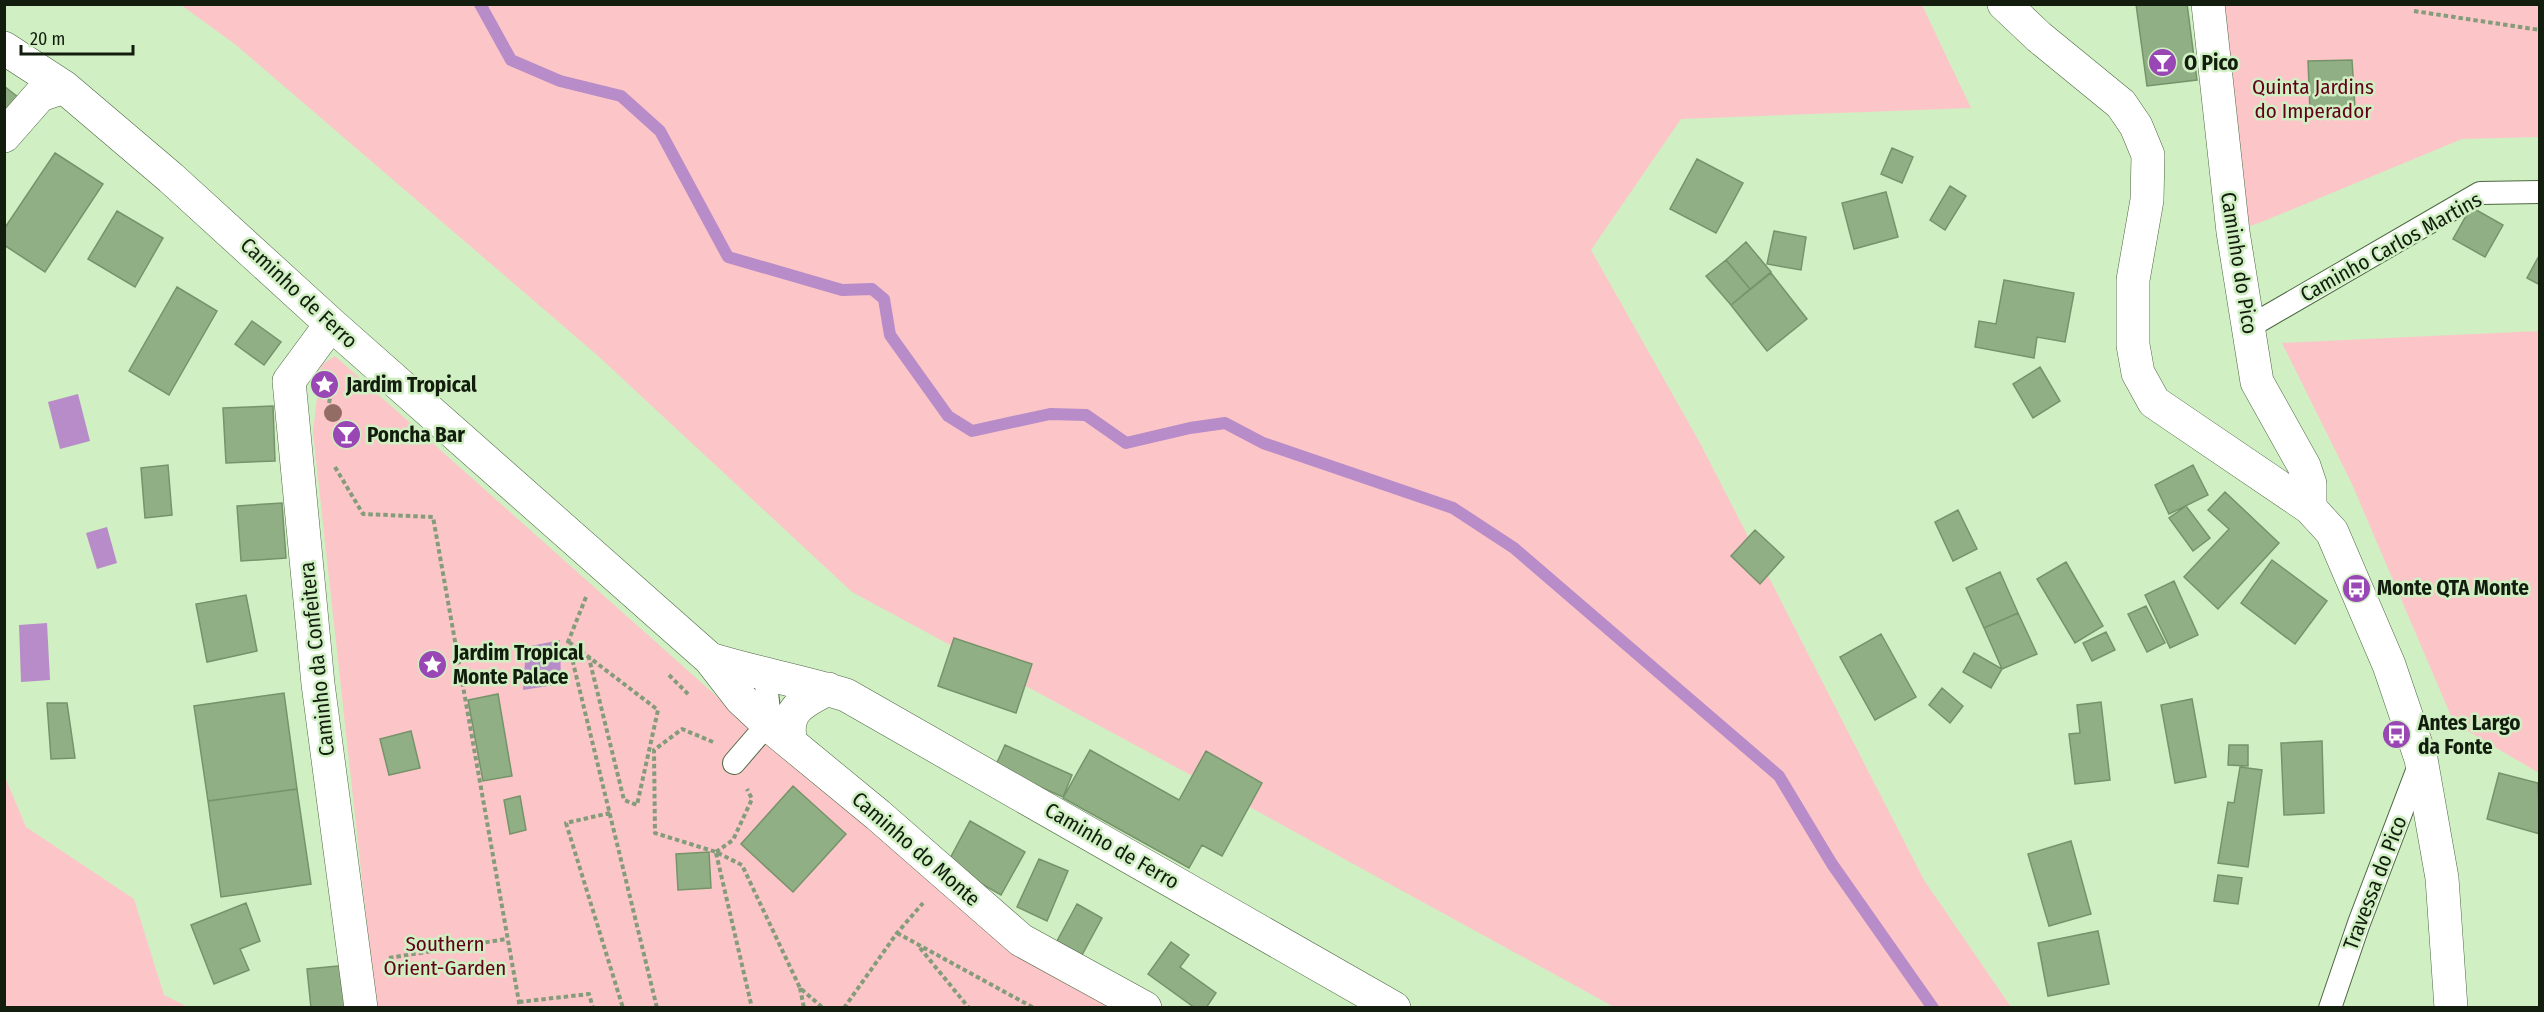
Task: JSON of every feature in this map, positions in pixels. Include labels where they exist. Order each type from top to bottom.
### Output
[{"type":"street","points":[[2004,4],[2039,37],[2121,104],[2136,126],[2148,155],[2146,200],[2133,280],[2133,345],[2138,373],[2154,402],[2310,508],[2332,532],[2389,665],[2421,759],[2442,878],[2451,1008]]},
{"type":"street","name":"Caminho do Pico","points":[[2208,4],[2231,220],[2257,382],[2304,466],[2310,484],[2310,508]]},
{"type":"street","name":"Caminho de Ferro","points":[[4,48],[64,87],[231,231],[331,324],[710,659],[765,676],[800,681],[846,695],[1394,1008]]},
{"type":"street","points":[[4,135],[40,95],[64,87]]},
{"type":"street","name":"Caminho da Confeitera","points":[[331,324],[288,381],[318,684],[361,1008]]},
{"type":"street","name":"Caminho do Monte","points":[[710,659],[741,699],[1021,940],[1145,1008]]},
{"type":"street","points":[[781,735],[788,731],[789,721],[796,708],[828,689]]},
{"type":"lane","name":"Caminho Carlos Martins","points":[[2249,327],[2480,193],[2540,192]]},
{"type":"lane","points":[[734,763],[759,734],[781,735],[765,676]]},
{"type":"lane","name":"Travessa do Pico","points":[[2330,1008],[2359,923],[2421,759]]},
{"type":"path","points":[[2414,11],[2540,30]]},
{"type":"path","points":[[333,464],[363,514],[433,517],[519,1005],[589,994],[592,1008]]},
{"type":"path","points":[[588,591],[568,642],[657,1008]]},
{"type":"path","points":[[568,642],[658,710],[637,805],[624,800],[589,658]]},
{"type":"path","points":[[682,729],[654,750],[655,833],[716,852],[742,864],[800,988],[804,1008]]},
{"type":"path","points":[[716,852],[733,840],[752,799],[734,763]]},
{"type":"path","points":[[610,813],[566,823],[623,1008]]},
{"type":"path","points":[[716,852],[752,1008]]},
{"type":"path","points":[[844,1008],[897,933],[928,896]]},
{"type":"path","points":[[897,933],[1034,1008]]},
{"type":"path","points":[[379,959],[506,939]]},
{"type":"path","points":[[917,945],[969,1008]]},
{"type":"path","points":[[800,988],[823,1008]]},
{"type":"green space","points":[[181,5],[1922,5],[1971,108],[1681,119],[1591,250],[1700,443],[1924,880],[2011,1007],[1614,1007],[852,592],[597,355],[236,45]]},
{"type":"green space","name":"Quinta Jardins do Imperador","points":[[2208,5],[2539,5],[2539,137],[2462,139],[2233,232]]},
{"type":"green space","points":[[2540,331],[2539,773],[2454,723],[2352,484],[2282,343]]},
{"type":"green space","name":"Jardim Tropical Monte Palace","points":[[335,356],[759,734],[1123,1007],[376,1007],[313,432],[321,365]]},
{"type":"green space","points":[[5,777],[26,827],[134,899],[164,995],[188,1007],[5,1007]]},
{"type":"shaded area","points":[[78,394],[90,441],[60,449],[48,402]]},
{"type":"shaded area","points":[[107,527],[117,563],[97,569],[86,533]]},
{"type":"shaded area","points":[[47,623],[50,680],[21,682],[19,625]]},
{"type":"shaded area","points":[[560,640],[561,684],[523,690],[526,647]]},
{"type":"building","points":[[2136,4],[2187,4],[2197,80],[2147,86]]},
{"type":"building","points":[[2352,60],[2355,108],[2310,112],[2308,61]]},
{"type":"building","points":[[4,86],[18,97],[4,113]]},
{"type":"building","points":[[1892,148],[1913,157],[1902,183],[1881,174]]},
{"type":"building","points":[[55,153],[103,184],[45,272],[4,245],[4,229]]},
{"type":"building","points":[[1697,159],[1743,183],[1716,233],[1670,209]]},
{"type":"building","points":[[1950,186],[1966,196],[1945,230],[1930,220]]},
{"type":"building","points":[[1886,192],[1898,237],[1854,249],[1842,203]]},
{"type":"building","points":[[2471,207],[2503,225],[2485,257],[2453,239]]},
{"type":"building","points":[[117,211],[163,238],[135,287],[88,259]]},
{"type":"building","points":[[1774,231],[1806,237],[1801,270],[1767,264]]},
{"type":"building","points":[[1746,242],[1771,272],[1750,289],[1726,260]]},
{"type":"building","points":[[2540,254],[2540,285],[2527,278]]},
{"type":"building","points":[[1726,260],[1750,289],[1731,305],[1706,276]]},
{"type":"building","points":[[1771,273],[1807,319],[1767,351],[1731,305]]},
{"type":"building","points":[[2004,280],[2074,293],[2065,342],[2037,337],[2034,358],[1975,347],[1979,321],[1996,324]]},
{"type":"building","points":[[177,287],[217,311],[169,395],[129,371]]},
{"type":"building","points":[[252,321],[281,342],[264,365],[235,344]]},
{"type":"building","points":[[2040,367],[2060,401],[2033,418],[2013,384]]},
{"type":"building","points":[[273,406],[275,461],[226,463],[223,408]]},
{"type":"building","points":[[349,424],[357,435],[344,444],[336,433]]},
{"type":"building","points":[[168,465],[172,515],[145,518],[141,468]]},
{"type":"building","points":[[2193,465],[2208,495],[2169,514],[2155,485]]},
{"type":"building","points":[[2225,492],[2279,543],[2218,609],[2184,577],[2229,529],[2208,510]]},
{"type":"building","points":[[282,503],[286,558],[241,561],[237,506]]},
{"type":"building","points":[[2186,506],[2210,538],[2193,551],[2169,518]]},
{"type":"building","points":[[1958,510],[1977,549],[1953,561],[1935,522]]},
{"type":"building","points":[[1755,530],[1784,557],[1760,584],[1731,556]]},
{"type":"building","points":[[2272,560],[2327,601],[2295,644],[2241,603]]},
{"type":"building","points":[[2066,562],[2103,626],[2075,643],[2037,579]]},
{"type":"building","points":[[2000,572],[2018,613],[1984,628],[1966,588]]},
{"type":"building","points":[[2174,581],[2198,635],[2170,648],[2145,595]]},
{"type":"building","points":[[246,595],[257,651],[207,662],[196,604]]},
{"type":"building","points":[[2146,606],[2165,643],[2147,652],[2128,614]]},
{"type":"building","points":[[2018,613],[2037,654],[2002,669],[1984,628]]},
{"type":"building","points":[[2106,632],[2115,650],[2092,661],[2083,643]]},
{"type":"building","points":[[1881,634],[1916,697],[1875,720],[1840,657]]},
{"type":"building","points":[[954,638],[1032,664],[1016,713],[938,686]]},
{"type":"building","points":[[1974,653],[2002,669],[1991,688],[1963,672]]},
{"type":"building","points":[[1942,688],[1963,706],[1950,723],[1929,705]]},
{"type":"building","points":[[284,693],[297,789],[208,801],[194,706]]},
{"type":"building","points":[[498,694],[512,776],[483,781],[468,700]]},
{"type":"building","points":[[2192,699],[2206,777],[2175,783],[2161,705]]},
{"type":"building","points":[[2101,702],[2110,780],[2075,784],[2069,734],[2080,733],[2077,705]]},
{"type":"building","points":[[47,703],[67,703],[75,758],[51,759]]},
{"type":"building","points":[[411,731],[420,768],[389,775],[380,739]]},
{"type":"building","points":[[2322,741],[2324,813],[2284,815],[2281,743]]},
{"type":"building","points":[[1005,745],[1072,775],[1063,797],[995,767]]},
{"type":"building","points":[[2229,745],[2248,745],[2248,766],[2228,765]]},
{"type":"building","points":[[1090,750],[1179,800],[1206,751],[1262,783],[1222,856],[1202,845],[1189,868],[1063,798]]},
{"type":"building","points":[[2240,767],[2262,770],[2248,867],[2218,863],[2228,802],[2234,803]]},
{"type":"building","points":[[2499,773],[2538,783],[2540,834],[2487,819]]},
{"type":"building","points":[[793,786],[846,834],[793,892],[741,844]]},
{"type":"building","points":[[297,789],[311,884],[221,897],[208,801]]},
{"type":"building","points":[[520,796],[526,830],[510,834],[504,800]]},
{"type":"building","points":[[970,821],[1025,852],[1001,895],[947,864]]},
{"type":"building","points":[[2071,841],[2091,914],[2049,926],[2028,854]]},
{"type":"building","points":[[709,852],[711,888],[678,890],[676,854]]},
{"type":"building","points":[[1039,859],[1068,871],[1047,921],[1017,907]]},
{"type":"building","points":[[2218,875],[2242,878],[2238,904],[2214,901]]},
{"type":"building","points":[[246,903],[260,941],[240,949],[249,970],[214,984],[191,925]]},
{"type":"building","points":[[1077,904],[1102,918],[1082,955],[1057,941]]},
{"type":"building","points":[[2098,931],[2109,984],[2048,996],[2038,943]]},
{"type":"building","points":[[1171,942],[1189,955],[1180,967],[1216,993],[1206,1008],[1195,1008],[1148,974]]},
{"type":"building","points":[[348,965],[352,1008],[311,1008],[307,969]]},
{"type":"waterway","points":[[480,4],[511,60],[560,81],[621,96],[660,131],[728,257],[842,290],[872,289],[884,299],[890,335],[948,416],[972,431],[1050,414],[1086,415],[1126,443],[1190,428],[1225,423],[1263,443],[1453,508],[1514,548],[1779,776],[1832,864],[1933,1008]]},
{"type":"place","name":"O Pico","points":[[2163,63]]},
{"type":"place","name":"Jardim Tropical","points":[[325,385]]},
{"type":"place","name":"Poncha Bar","points":[[346,435]]},
{"type":"place","name":"Monte QTA Monte","points":[[2356,588]]},
{"type":"place","name":"Jardim Tropical Monte Palace","points":[[432,665]]},
{"type":"place","name":"Antes Largo da Fonte","points":[[2397,735]]},
{"type":"park label","name":"Southern Orient-Garden","points":[[445,956]]}]
